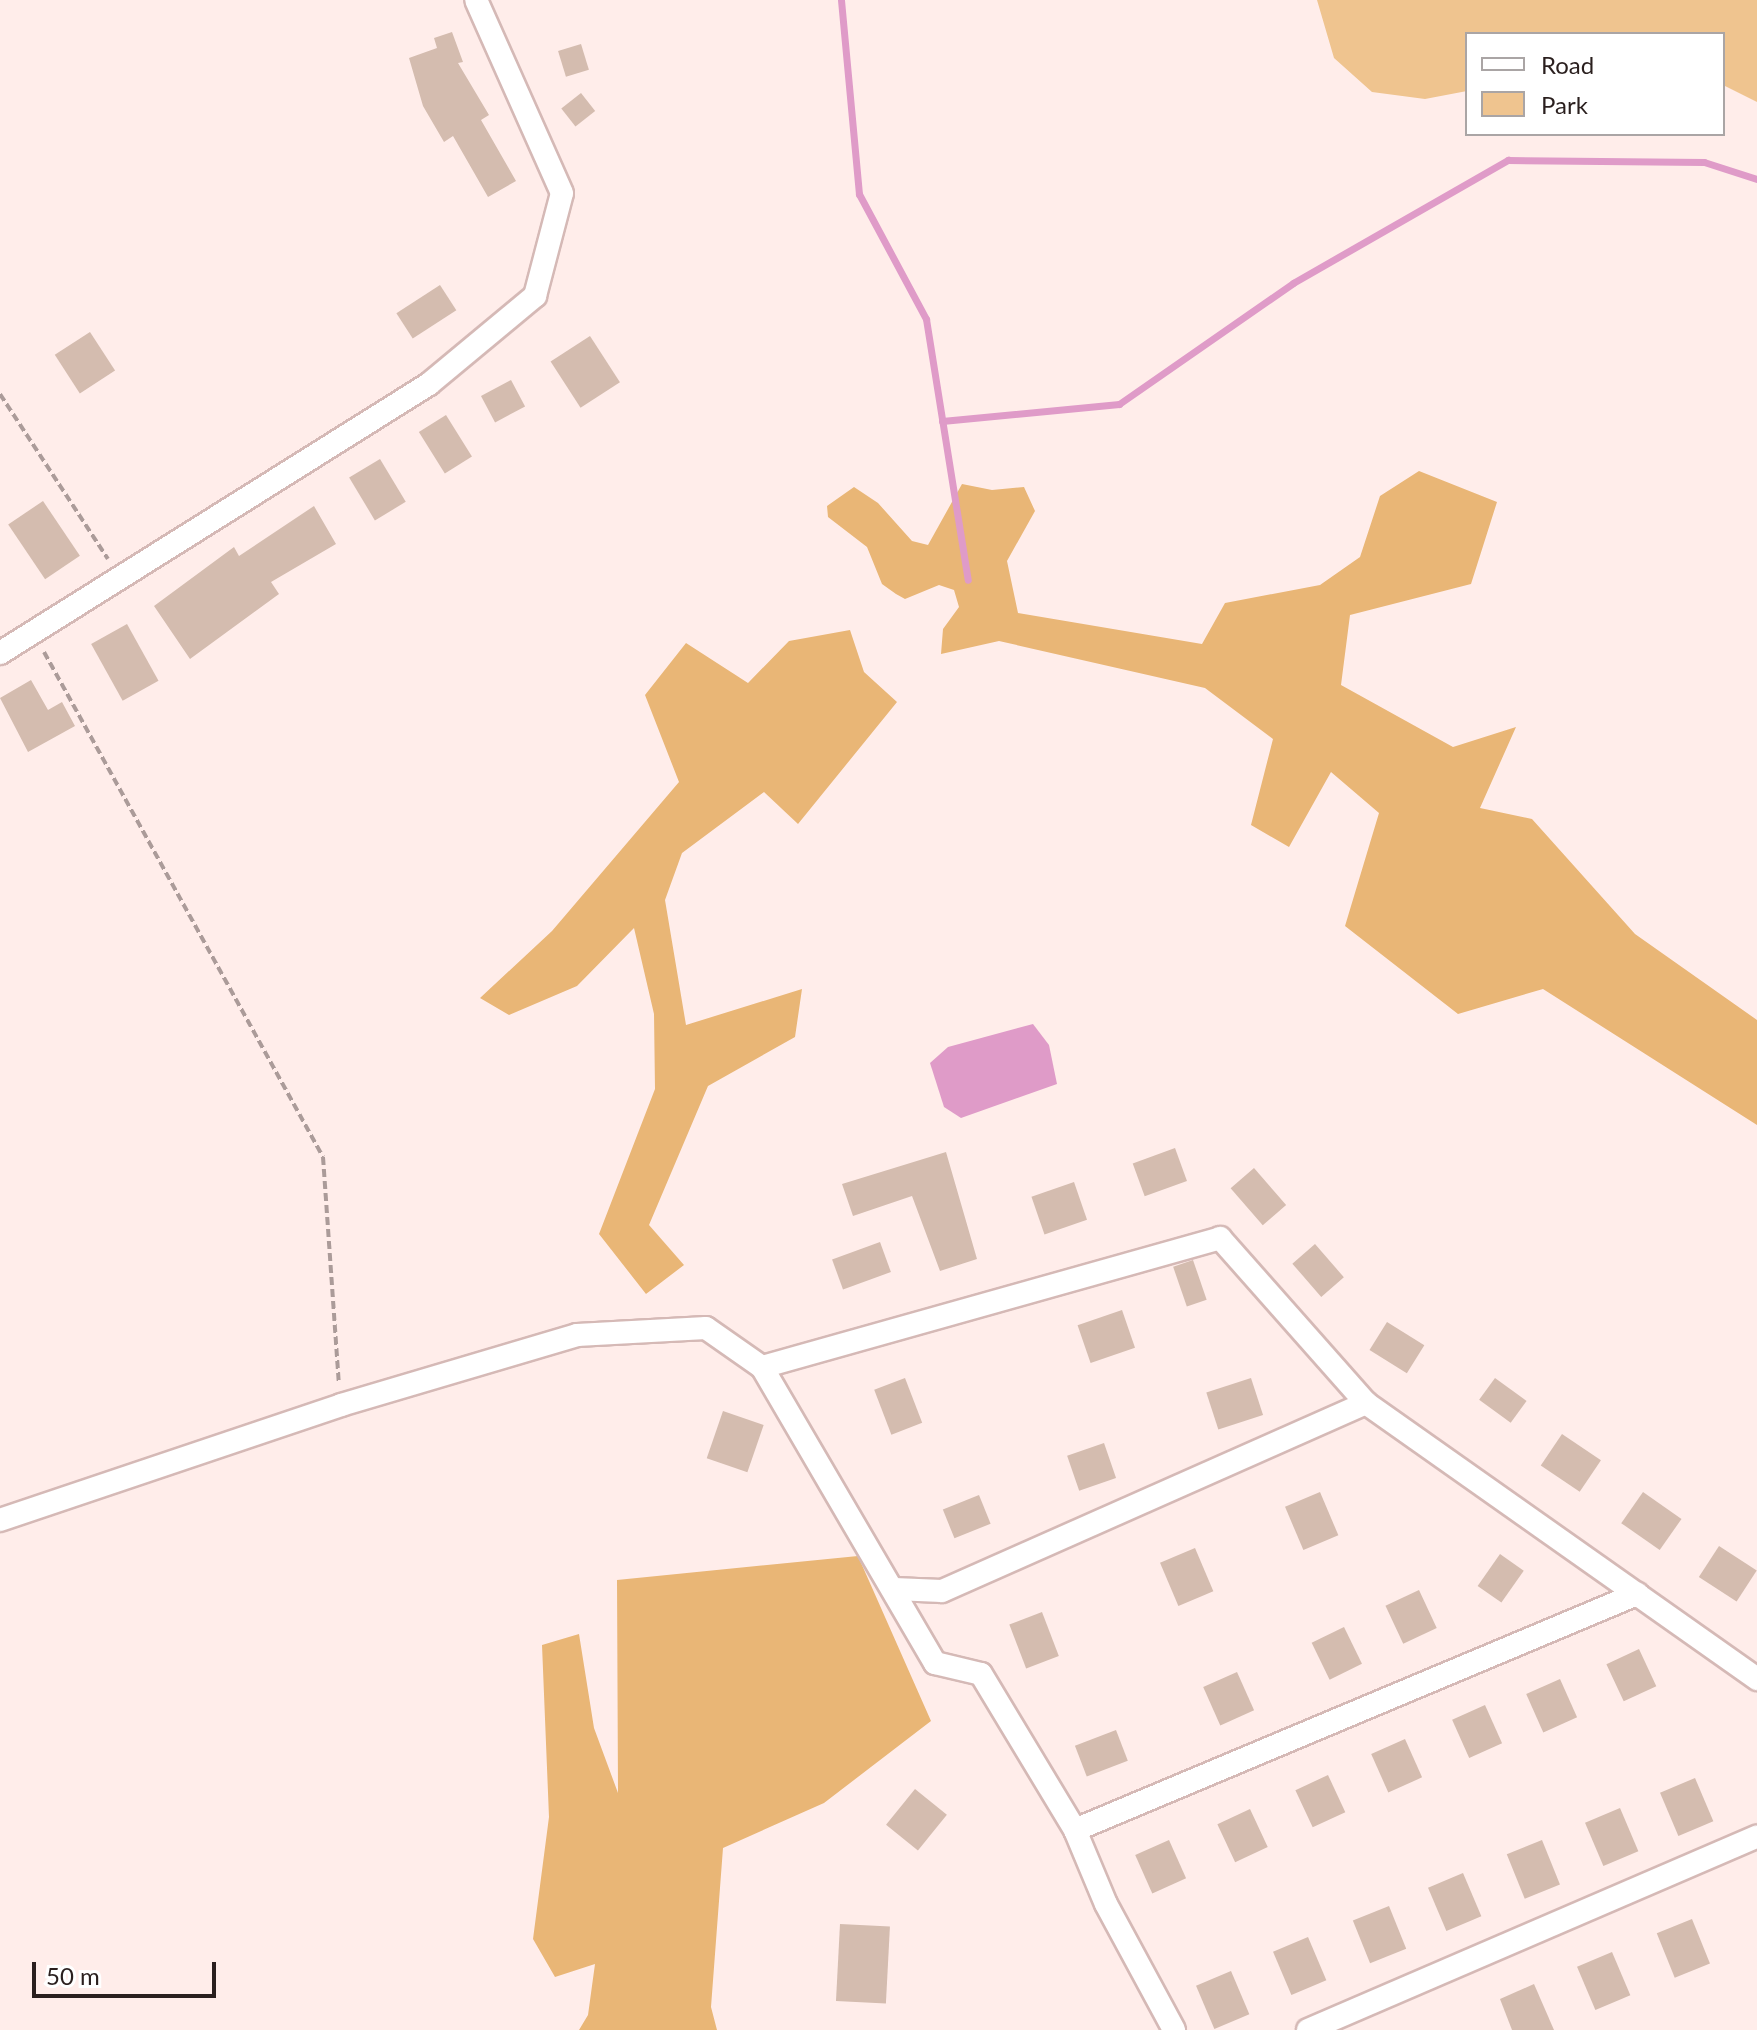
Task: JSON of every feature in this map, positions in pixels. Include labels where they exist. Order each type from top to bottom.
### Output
[{"type":"street","points":[[0,653],[429,384],[535,296],[562,193],[476,0]]},
{"type":"street","points":[[762,1367],[1220,1238],[1366,1403],[1757,1679]]},
{"type":"street","points":[[0,1520],[341,1405],[577,1335],[706,1328],[762,1367],[935,1663],[981,1674],[1075,1830],[1106,1904],[1174,2030]]},
{"type":"street","points":[[894,1589],[942,1591],[1366,1403]]},
{"type":"street","points":[[1075,1830],[1637,1594]]},
{"type":"street","points":[[1308,2030],[1757,1837]]},
{"type":"path","points":[[0,394],[120,578]]},
{"type":"path","points":[[33,632],[323,1157],[341,1405]]},
{"type":"green space","points":[[1317,0],[1757,0],[1757,102],[1725,86],[1725,32],[1465,32],[1465,91],[1425,99],[1372,92],[1334,58]]},
{"type":"shaded area","points":[[1419,471],[1497,502],[1471,584],[1350,615],[1341,685],[1453,747],[1516,727],[1480,808],[1532,819],[1635,934],[1757,1020],[1757,1125],[1543,989],[1458,1014],[1345,926],[1379,813],[1331,772],[1289,847],[1251,825],[1273,739],[1205,688],[999,641],[941,654],[943,629],[959,607],[954,590],[939,585],[905,599],[896,594],[882,584],[867,547],[828,517],[827,506],[854,487],[878,503],[912,541],[928,545],[962,484],[992,490],[1024,487],[1035,511],[1007,561],[1018,613],[1202,644],[1225,603],[1320,585],[1360,557],[1380,496]]},
{"type":"shaded area","points":[[850,630],[864,672],[897,702],[798,824],[764,792],[682,853],[665,900],[686,1025],[802,989],[795,1037],[708,1086],[649,1225],[684,1265],[646,1294],[599,1234],[655,1089],[654,1014],[634,928],[577,986],[509,1015],[480,998],[552,931],[679,782],[645,695],[686,643],[748,683],[789,641]]},
{"type":"shaded area","points":[[1033,1024],[1049,1045],[1057,1084],[961,1118],[944,1107],[930,1063],[948,1047]]},
{"type":"shaded area","points":[[858,1556],[931,1721],[824,1803],[723,1848],[711,2007],[717,2030],[579,2030],[588,2015],[595,1964],[555,1977],[533,1939],[549,1817],[542,1645],[579,1634],[594,1728],[618,1793],[617,1580]]},
{"type":"building","points":[[452,32],[463,62],[458,63],[489,115],[481,120],[516,181],[488,197],[453,136],[444,142],[423,106],[409,58],[437,48],[434,38]]},
{"type":"building","points":[[581,44],[589,70],[566,77],[558,51]]},
{"type":"building","points":[[581,93],[595,111],[575,127],[561,108]]},
{"type":"building","points":[[440,285],[456,310],[413,338],[396,313]]},
{"type":"building","points":[[90,332],[115,371],[80,393],[55,355]]},
{"type":"building","points":[[590,336],[620,382],[581,408],[551,362]]},
{"type":"building","points":[[511,380],[525,406],[495,422],[481,396]]},
{"type":"building","points":[[446,415],[472,457],[445,474],[419,432]]},
{"type":"building","points":[[380,459],[406,502],[375,520],[349,478]]},
{"type":"building","points":[[43,501],[80,556],[45,579],[8,524]]},
{"type":"building","points":[[314,506],[336,544],[271,582],[279,594],[190,659],[154,606],[234,547],[239,556]]},
{"type":"building","points":[[127,624],[159,681],[123,701],[91,644]]},
{"type":"building","points":[[31,680],[48,710],[62,702],[75,726],[28,752],[0,698]]},
{"type":"building","points":[[1175,1148],[1187,1181],[1145,1196],[1133,1163]]},
{"type":"building","points":[[946,1152],[977,1259],[940,1271],[912,1196],[853,1216],[842,1184]]},
{"type":"building","points":[[1254,1168],[1286,1205],[1263,1225],[1231,1188]]},
{"type":"building","points":[[1074,1182],[1087,1220],[1044,1234],[1031,1197]]},
{"type":"building","points":[[880,1242],[891,1272],[843,1290],[832,1259]]},
{"type":"building","points":[[1315,1244],[1344,1277],[1321,1297],[1292,1264]]},
{"type":"building","points":[[1193,1260],[1207,1300],[1187,1307],[1173,1267]]},
{"type":"building","points":[[1122,1310],[1135,1348],[1091,1363],[1078,1325]]},
{"type":"building","points":[[1387,1322],[1424,1345],[1407,1373],[1370,1350]]},
{"type":"building","points":[[905,1378],[922,1423],[891,1435],[874,1390]]},
{"type":"building","points":[[1251,1378],[1263,1415],[1218,1430],[1206,1393]]},
{"type":"building","points":[[1495,1378],[1527,1401],[1511,1423],[1479,1400]]},
{"type":"building","points":[[723,1411],[764,1425],[747,1472],[707,1458]]},
{"type":"building","points":[[1562,1434],[1601,1460],[1580,1492],[1541,1466]]},
{"type":"building","points":[[1104,1443],[1116,1478],[1079,1491],[1067,1456]]},
{"type":"building","points":[[1320,1492],[1338,1535],[1303,1550],[1285,1507]]},
{"type":"building","points":[[1643,1492],[1682,1519],[1660,1550],[1621,1523]]},
{"type":"building","points":[[979,1495],[991,1524],[954,1538],[943,1510]]},
{"type":"building","points":[[1719,1546],[1757,1571],[1737,1602],[1699,1577]]},
{"type":"building","points":[[1195,1548],[1213,1591],[1178,1606],[1160,1563]]},
{"type":"building","points":[[1500,1554],[1524,1571],[1501,1603],[1478,1586]]},
{"type":"building","points":[[1419,1590],[1437,1628],[1403,1644],[1385,1606]]},
{"type":"building","points":[[1042,1612],[1059,1656],[1026,1668],[1009,1625]]},
{"type":"building","points":[[1344,1627],[1362,1664],[1330,1680],[1312,1643]]},
{"type":"building","points":[[1639,1649],[1656,1686],[1624,1701],[1606,1664]]},
{"type":"building","points":[[1237,1672],[1254,1710],[1220,1725],[1203,1687]]},
{"type":"building","points":[[1560,1679],[1577,1717],[1543,1732],[1526,1694]]},
{"type":"building","points":[[1485,1705],[1502,1743],[1469,1758],[1452,1720]]},
{"type":"building","points":[[1116,1730],[1128,1761],[1087,1777],[1075,1746]]},
{"type":"building","points":[[1405,1739],[1422,1777],[1388,1792],[1371,1754]]},
{"type":"building","points":[[1328,1775],[1345,1812],[1313,1827],[1295,1790]]},
{"type":"building","points":[[1695,1778],[1713,1821],[1678,1836],[1660,1793]]},
{"type":"building","points":[[915,1789],[947,1815],[918,1851],[886,1825]]},
{"type":"building","points":[[1620,1808],[1638,1851],[1603,1866],[1585,1823]]},
{"type":"building","points":[[1250,1809],[1268,1847],[1235,1862],[1217,1824]]},
{"type":"building","points":[[1169,1840],[1186,1878],[1152,1893],[1135,1855]]},
{"type":"building","points":[[1542,1840],[1560,1885],[1525,1899],[1507,1854]]},
{"type":"building","points":[[1463,1873],[1481,1916],[1446,1931],[1428,1888]]},
{"type":"building","points":[[1389,1906],[1406,1949],[1370,1963],[1353,1921]]},
{"type":"building","points":[[1692,1919],[1710,1964],[1675,1978],[1657,1933]]},
{"type":"building","points":[[840,1924],[890,1927],[886,2004],[836,2001]]},
{"type":"building","points":[[1308,1937],[1326,1980],[1291,1995],[1273,1952]]},
{"type":"building","points":[[1612,1952],[1630,1995],[1595,2010],[1577,1967]]},
{"type":"building","points":[[1231,1971],[1249,2014],[1214,2029],[1196,1986]]},
{"type":"building","points":[[1534,1984],[1554,2030],[1512,2030],[1500,1999]]},
{"type":"waterway","points":[[841,0],[859,194],[926,319],[968,580]]},
{"type":"waterway","points":[[942,421],[1119,404],[1293,283],[1508,160],[1704,162],[1757,179]]}]
